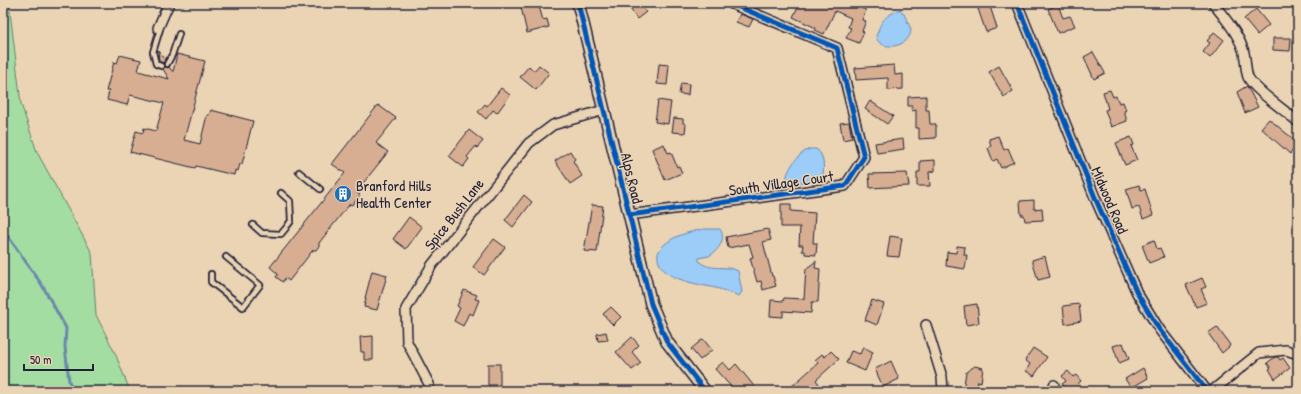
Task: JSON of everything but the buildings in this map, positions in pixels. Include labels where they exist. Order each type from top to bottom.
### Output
[{"type":"street","points":[[159,29],[169,3]]},
{"type":"street","name":"Alps Road","points":[[578,3],[651,304],[660,328],[675,353],[705,391]]},
{"type":"street","name":"Midwood Road","points":[[1017,3],[1096,200],[1137,293],[1159,329],[1207,391]]},
{"type":"street","points":[[1213,3],[1239,39],[1244,51],[1248,77],[1258,90],[1281,106],[1298,122]]},
{"type":"street","name":"South Village Court","points":[[629,215],[845,186],[864,157],[837,48],[732,4]]},
{"type":"street","name":"Spice Bush Lane","points":[[430,384],[407,342],[406,309],[432,264],[529,143],[553,125],[604,110]]},
{"type":"street","points":[[926,325],[942,377],[943,391]]},
{"type":"street","points":[[1212,391],[1259,353],[1286,350],[1298,354]]},
{"type":"lane","points":[[159,29],[153,52],[156,64],[161,66]]},
{"type":"lane","points":[[167,64],[172,55],[179,34]]},
{"type":"lane","points":[[299,172],[320,189]]},
{"type":"lane","points":[[253,225],[262,233],[281,234],[291,221],[290,201],[281,193]]},
{"type":"lane","points":[[211,274],[211,282],[243,307],[260,285],[226,257]]},
{"type":"green space","points":[[3,3],[9,3],[21,104],[37,152],[92,253],[96,315],[115,353],[130,391],[3,391]]},
{"type":"water","points":[[900,9],[911,29],[910,35],[901,44],[895,46],[883,45],[876,37],[880,27],[890,14]]},
{"type":"water","points":[[810,149],[816,149],[819,151],[823,159],[824,169],[821,181],[789,183],[786,180],[791,166],[798,157]]},
{"type":"water","points":[[704,229],[720,229],[722,233],[722,241],[716,251],[709,256],[699,258],[699,261],[708,266],[728,268],[738,271],[742,292],[739,296],[716,288],[679,279],[663,269],[659,262],[658,253],[666,243],[678,236]]},
{"type":"waterway","points":[[3,229],[42,285],[66,328],[65,347],[69,381],[73,391]]},
{"type":"cycle path","points":[[578,3],[651,304],[667,342],[705,391]]},
{"type":"cycle path","points":[[1017,3],[1096,200],[1137,293],[1159,329],[1207,391]]},
{"type":"cycle path","points":[[629,215],[845,186],[864,157],[837,48],[732,4]]},
{"type":"place","name":"Branford Hills Health Center","points":[[343,194]]}]
